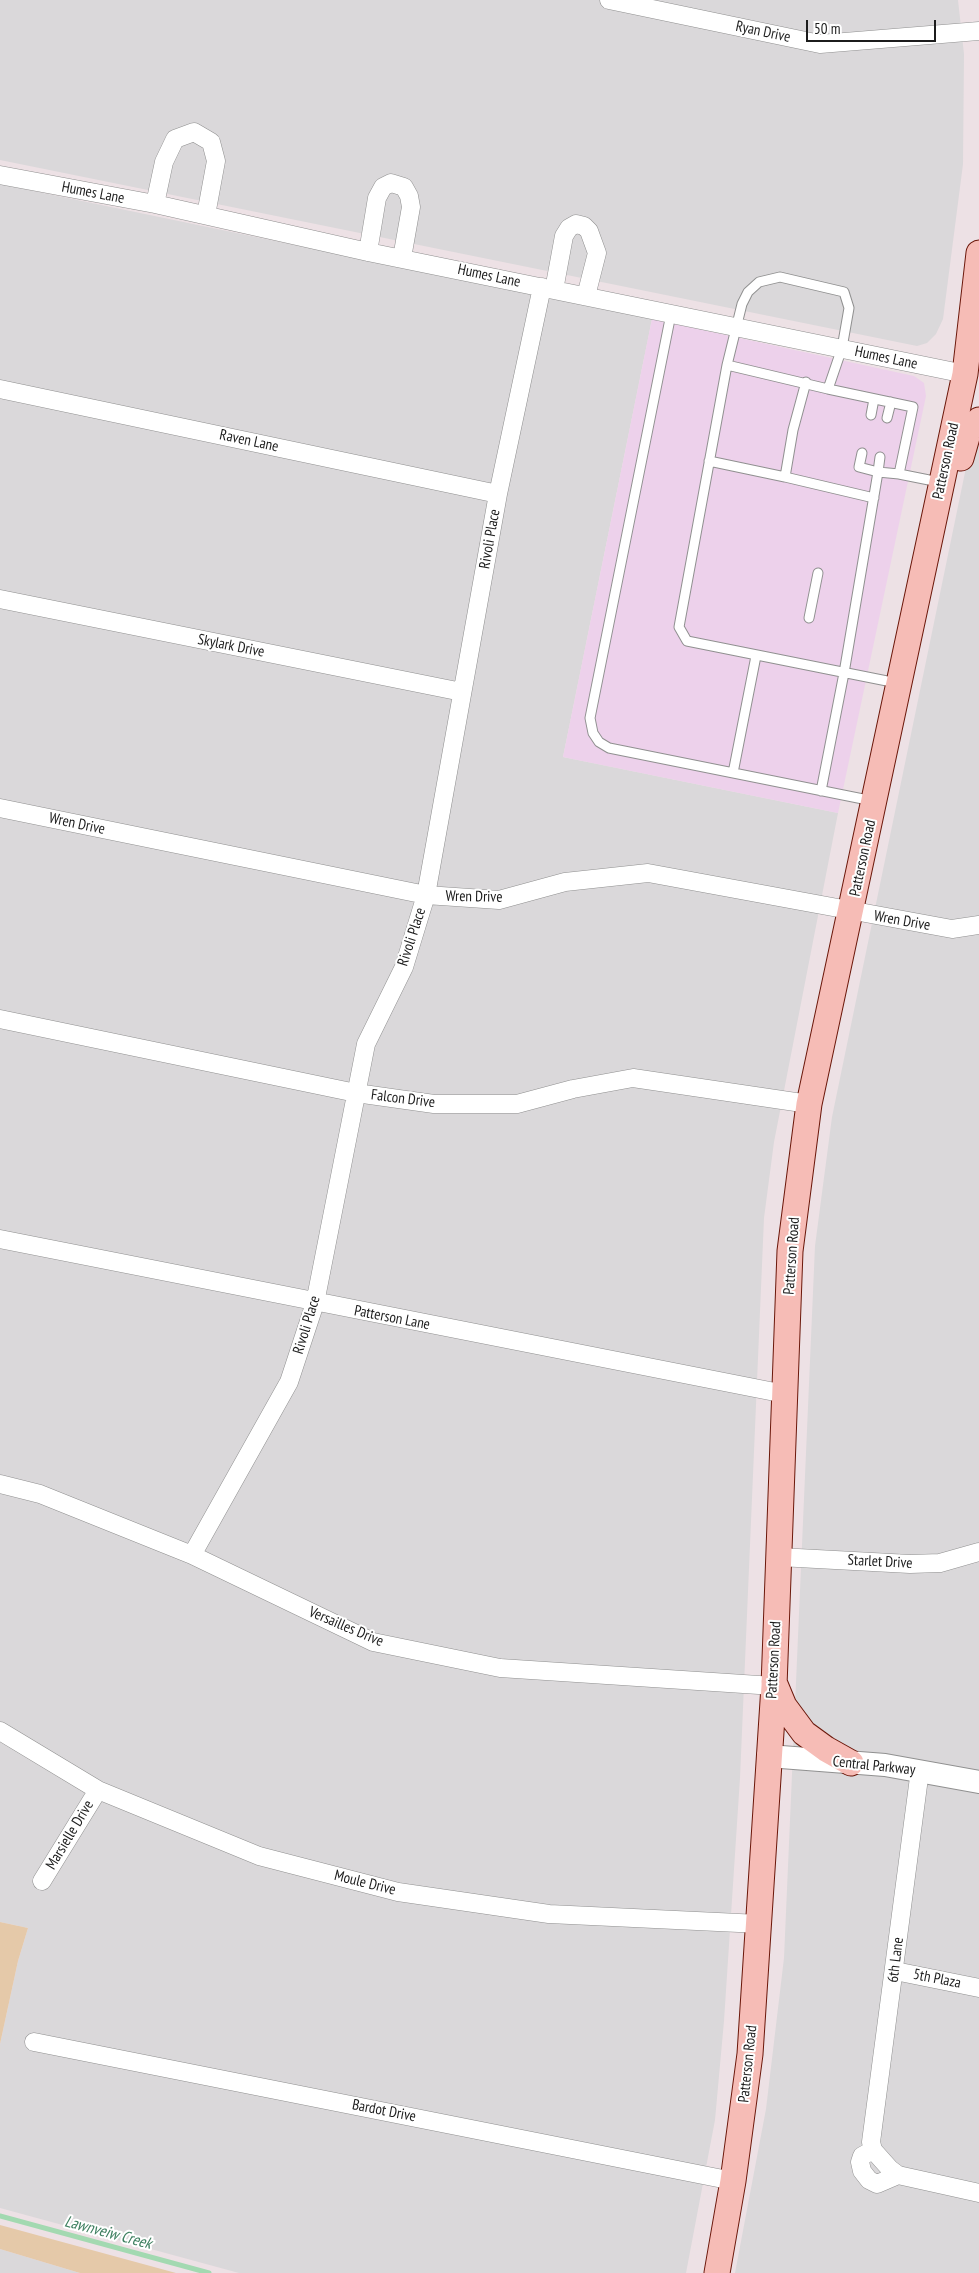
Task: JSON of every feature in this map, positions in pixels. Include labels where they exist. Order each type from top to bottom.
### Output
[{"type":"main road","name":"Patterson Road","points":[[717,2273],[734,2181],[750,2054],[760,1924],[768,1756],[774,1683],[790,1251],[808,1104],[875,801],[942,482],[972,375],[979,253]]},
{"type":"main road","points":[[930,538],[945,534],[958,467],[969,430],[979,420]]},
{"type":"main road","points":[[774,1683],[784,1706],[804,1733],[826,1749],[851,1763]]},
{"type":"street","name":"Ryan Drive","points":[[609,0],[820,44],[979,31]]},
{"type":"street","points":[[154,204],[164,162],[175,139],[194,132],[211,142],[216,161],[206,215]]},
{"type":"street","name":"Humes Lane","points":[[0,175],[154,204],[368,252],[972,375]]},
{"type":"street","points":[[368,252],[377,198],[383,188],[391,183],[404,188],[409,196],[411,206],[402,258]]},
{"type":"street","name":"Rivoli Place","points":[[192,1555],[289,1382],[315,1303],[366,1044],[404,967],[426,895],[498,494],[548,288],[564,236],[569,228],[576,224],[584,226],[589,231],[597,253],[586,296]]},
{"type":"street","name":"Raven Lane","points":[[0,389],[498,494]]},
{"type":"street","name":"Skylark Drive","points":[[0,599],[462,692]]},
{"type":"street","name":"Wren Drive","points":[[0,808],[426,895],[499,900],[565,882],[648,873],[851,912],[952,929],[979,925]]},
{"type":"street","name":"Falcon Drive","points":[[0,1020],[356,1093],[434,1104],[517,1104],[573,1089],[632,1078],[808,1104]]},
{"type":"street","name":"Patterson Lane","points":[[0,1239],[315,1303],[785,1394]]},
{"type":"street","name":"Versailles Drive","points":[[0,1484],[40,1494],[192,1555],[373,1642],[500,1668],[774,1683]]},
{"type":"street","name":"Starlet Drive","points":[[779,1557],[910,1564],[940,1563],[979,1552]]},
{"type":"street","name":"Moule Drive","points":[[0,1731],[98,1790],[260,1856],[398,1892],[549,1914],[760,1924]]},
{"type":"street","name":"Central Parkway","points":[[768,1756],[920,1770],[979,1782]]},
{"type":"street","name":"6th Lane","points":[[920,1770],[871,2142],[873,2150],[898,2175],[979,2193]]},
{"type":"street","name":"Marsielle Drive","points":[[42,1881],[98,1790]]},
{"type":"street","name":"5th Plaza","points":[[895,1971],[979,1988]]},
{"type":"street","name":"Bardot Drive","points":[[34,2042],[734,2181]]},
{"type":"lane","points":[[828,389],[842,348],[850,308],[844,292],[780,277],[759,282],[748,292],[742,304],[727,365],[678,627],[687,641],[900,684]]},
{"type":"lane","points":[[671,314],[590,718],[591,726],[598,742],[609,748],[875,801]]},
{"type":"lane","points":[[727,365],[913,407],[899,474]]},
{"type":"lane","points":[[785,477],[793,430],[806,382]]},
{"type":"lane","points":[[870,415],[874,398]]},
{"type":"lane","points":[[887,418],[891,402]]},
{"type":"lane","points":[[862,453],[859,467],[878,472],[942,482]]},
{"type":"lane","points":[[820,791],[844,673],[880,457]]},
{"type":"lane","points":[[709,461],[874,498]]},
{"type":"lane","points":[[809,618],[818,573]]},
{"type":"lane","points":[[733,773],[756,656]]},
{"type":"shaded area","points":[[0,0],[958,0],[964,54],[963,164],[943,319],[936,334],[927,343],[917,346],[0,160]]},
{"type":"shaded area","points":[[0,184],[652,319],[563,757],[838,813],[774,1142],[764,1218],[740,1778],[724,2021],[715,2120],[686,2273],[239,2273],[0,2208],[0,2044],[18,1961],[28,1928],[0,1922]]},
{"type":"shaded area","points":[[652,319],[914,376],[924,383],[926,396],[838,813],[563,757]]},
{"type":"shaded area","points":[[979,438],[979,2273],[735,2273],[766,2109],[784,1958],[815,1246],[832,1117],[969,453]]},
{"type":"shaded area","points":[[0,1922],[28,1928],[18,1961],[0,2044]]},
{"type":"shaded area","points":[[0,2225],[176,2273],[80,2273],[0,2249]]},
{"type":"shaded area","points":[[0,2249],[80,2273],[0,2273]]},
{"type":"waterway","name":"Lawnveiw Creek","points":[[0,2216],[209,2273]]}]
